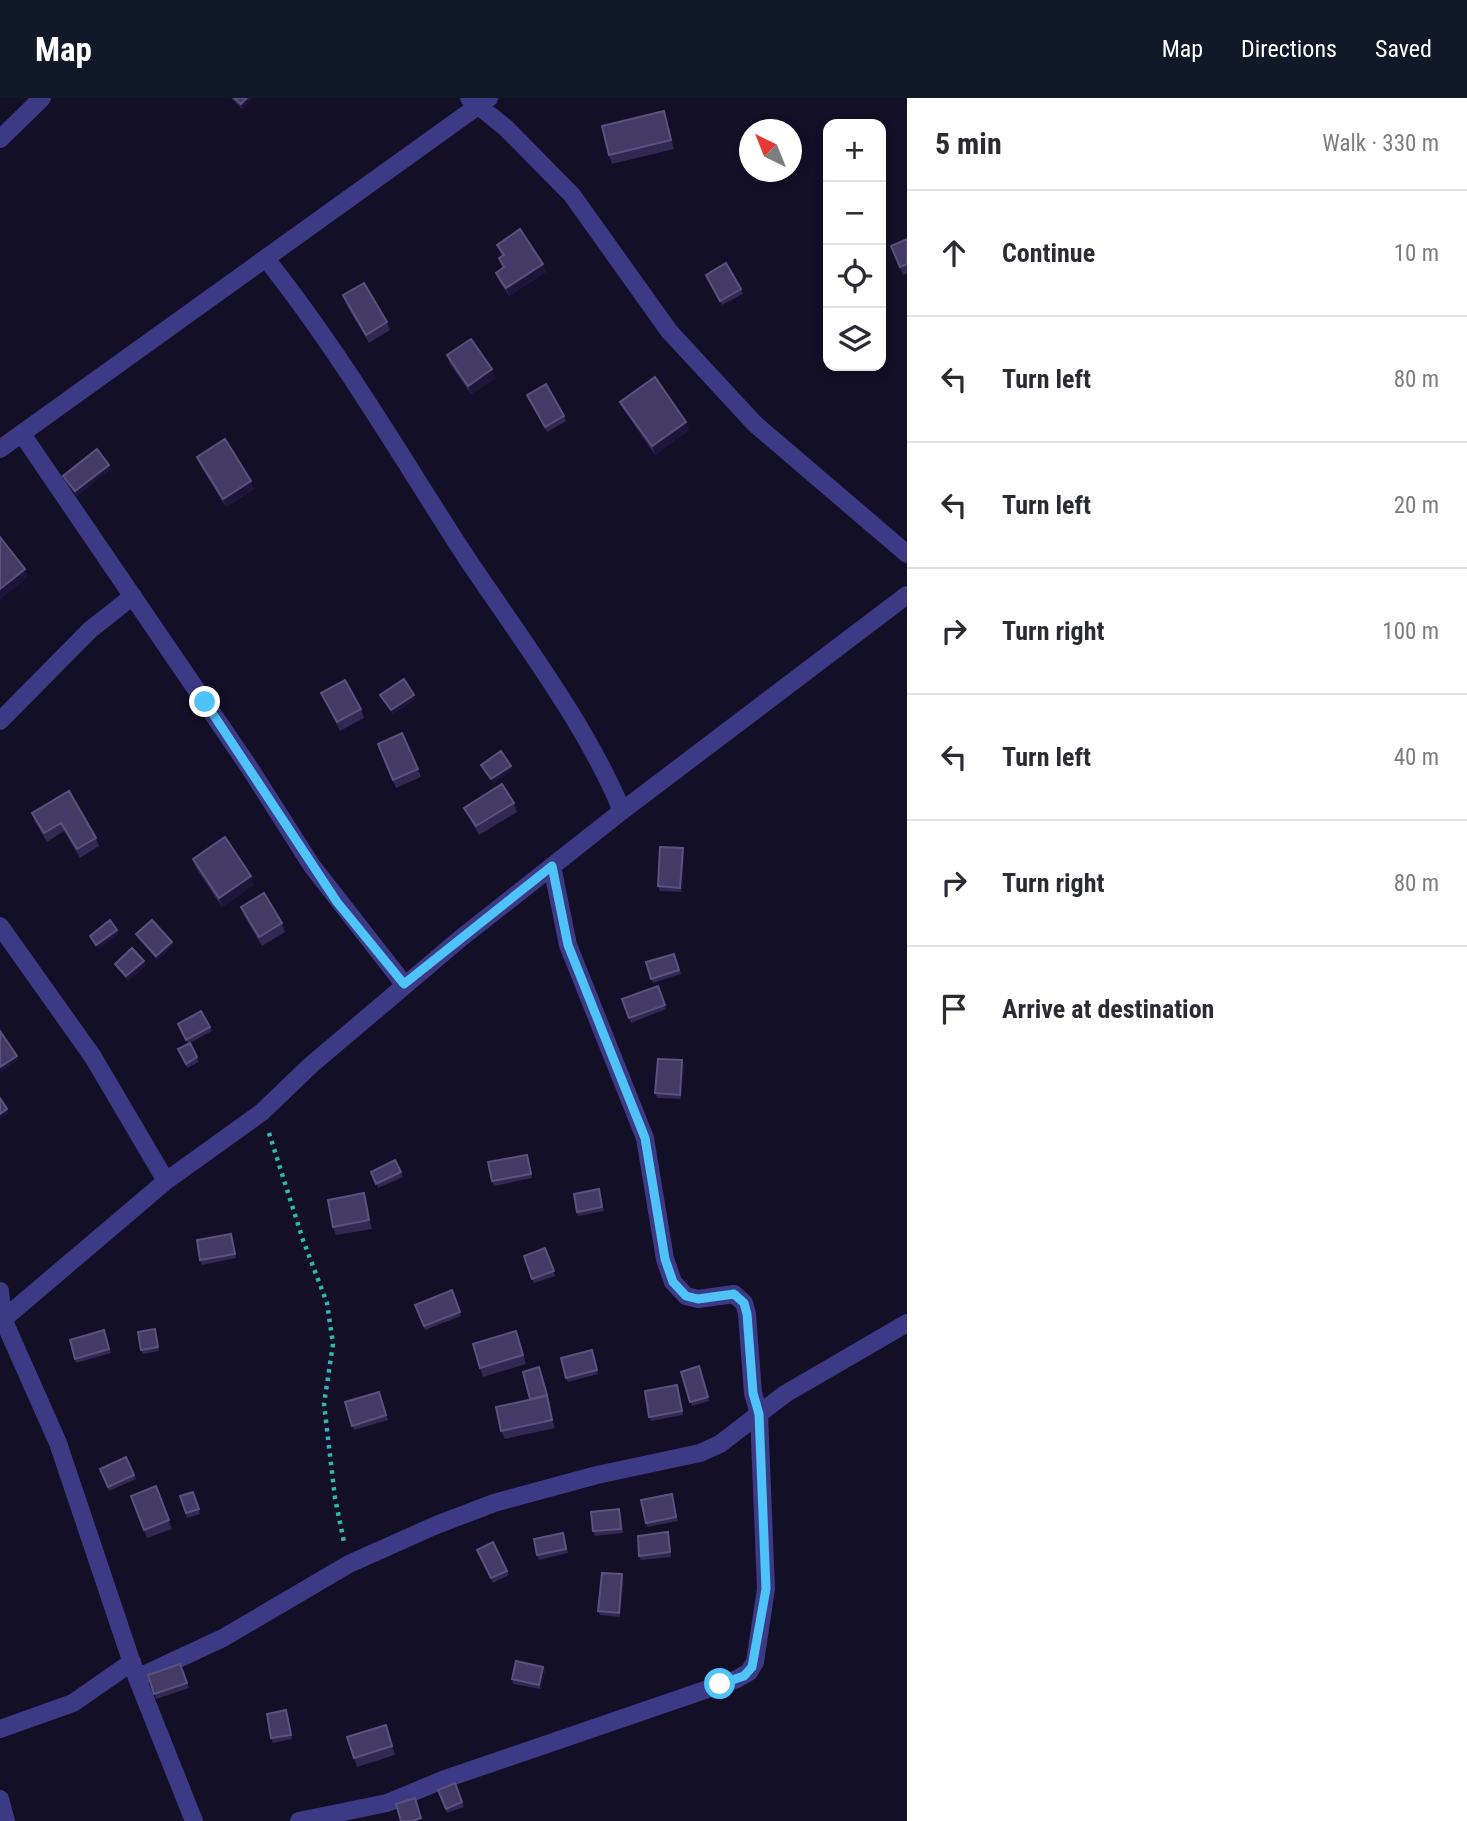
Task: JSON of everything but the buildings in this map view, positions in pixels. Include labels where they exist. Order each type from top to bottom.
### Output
[{"type":"street","points":[[0,139],[42,98]]},
{"type":"street","points":[[0,449],[267,260],[478,100],[572,195],[669,331],[747,416],[907,554]]},
{"type":"street","points":[[267,260],[340,360],[553,688],[612,788],[622,811]]},
{"type":"street","points":[[22,434],[331,893],[404,984]]},
{"type":"street","points":[[2,1320],[166,1181],[262,1112],[404,984],[622,811],[907,595]]},
{"type":"street","points":[[0,721],[90,630],[133,596]]},
{"type":"street","points":[[299,1821],[387,1803],[445,1779],[737,1679],[749,1672],[755,1662],[766,1589],[759,1414],[744,1303],[729,1292],[698,1299],[686,1296],[673,1282],[665,1259],[645,1138],[568,945],[552,866]]},
{"type":"street","points":[[0,926],[93,1057],[166,1181]]},
{"type":"street","points":[[0,1291],[2,1320],[58,1443],[135,1670],[194,1821]]},
{"type":"street","points":[[0,1729],[73,1703],[135,1670],[223,1638],[349,1564],[494,1503],[597,1475],[700,1453],[736,1435],[785,1394],[907,1323]]},
{"type":"street","points":[[0,1799],[6,1821]]},
{"type":"path","points":[[262,1112],[303,1240],[327,1303],[332,1344],[324,1404],[335,1498],[349,1564]]},
{"type":"route","points":[[205,702],[337,902],[404,984],[552,866],[568,945],[645,1138],[665,1259],[673,1282],[678,1291],[698,1299],[729,1292],[734,1294],[744,1303],[747,1314],[753,1393],[759,1414],[766,1589],[755,1662],[744,1676],[720,1684]]}]
